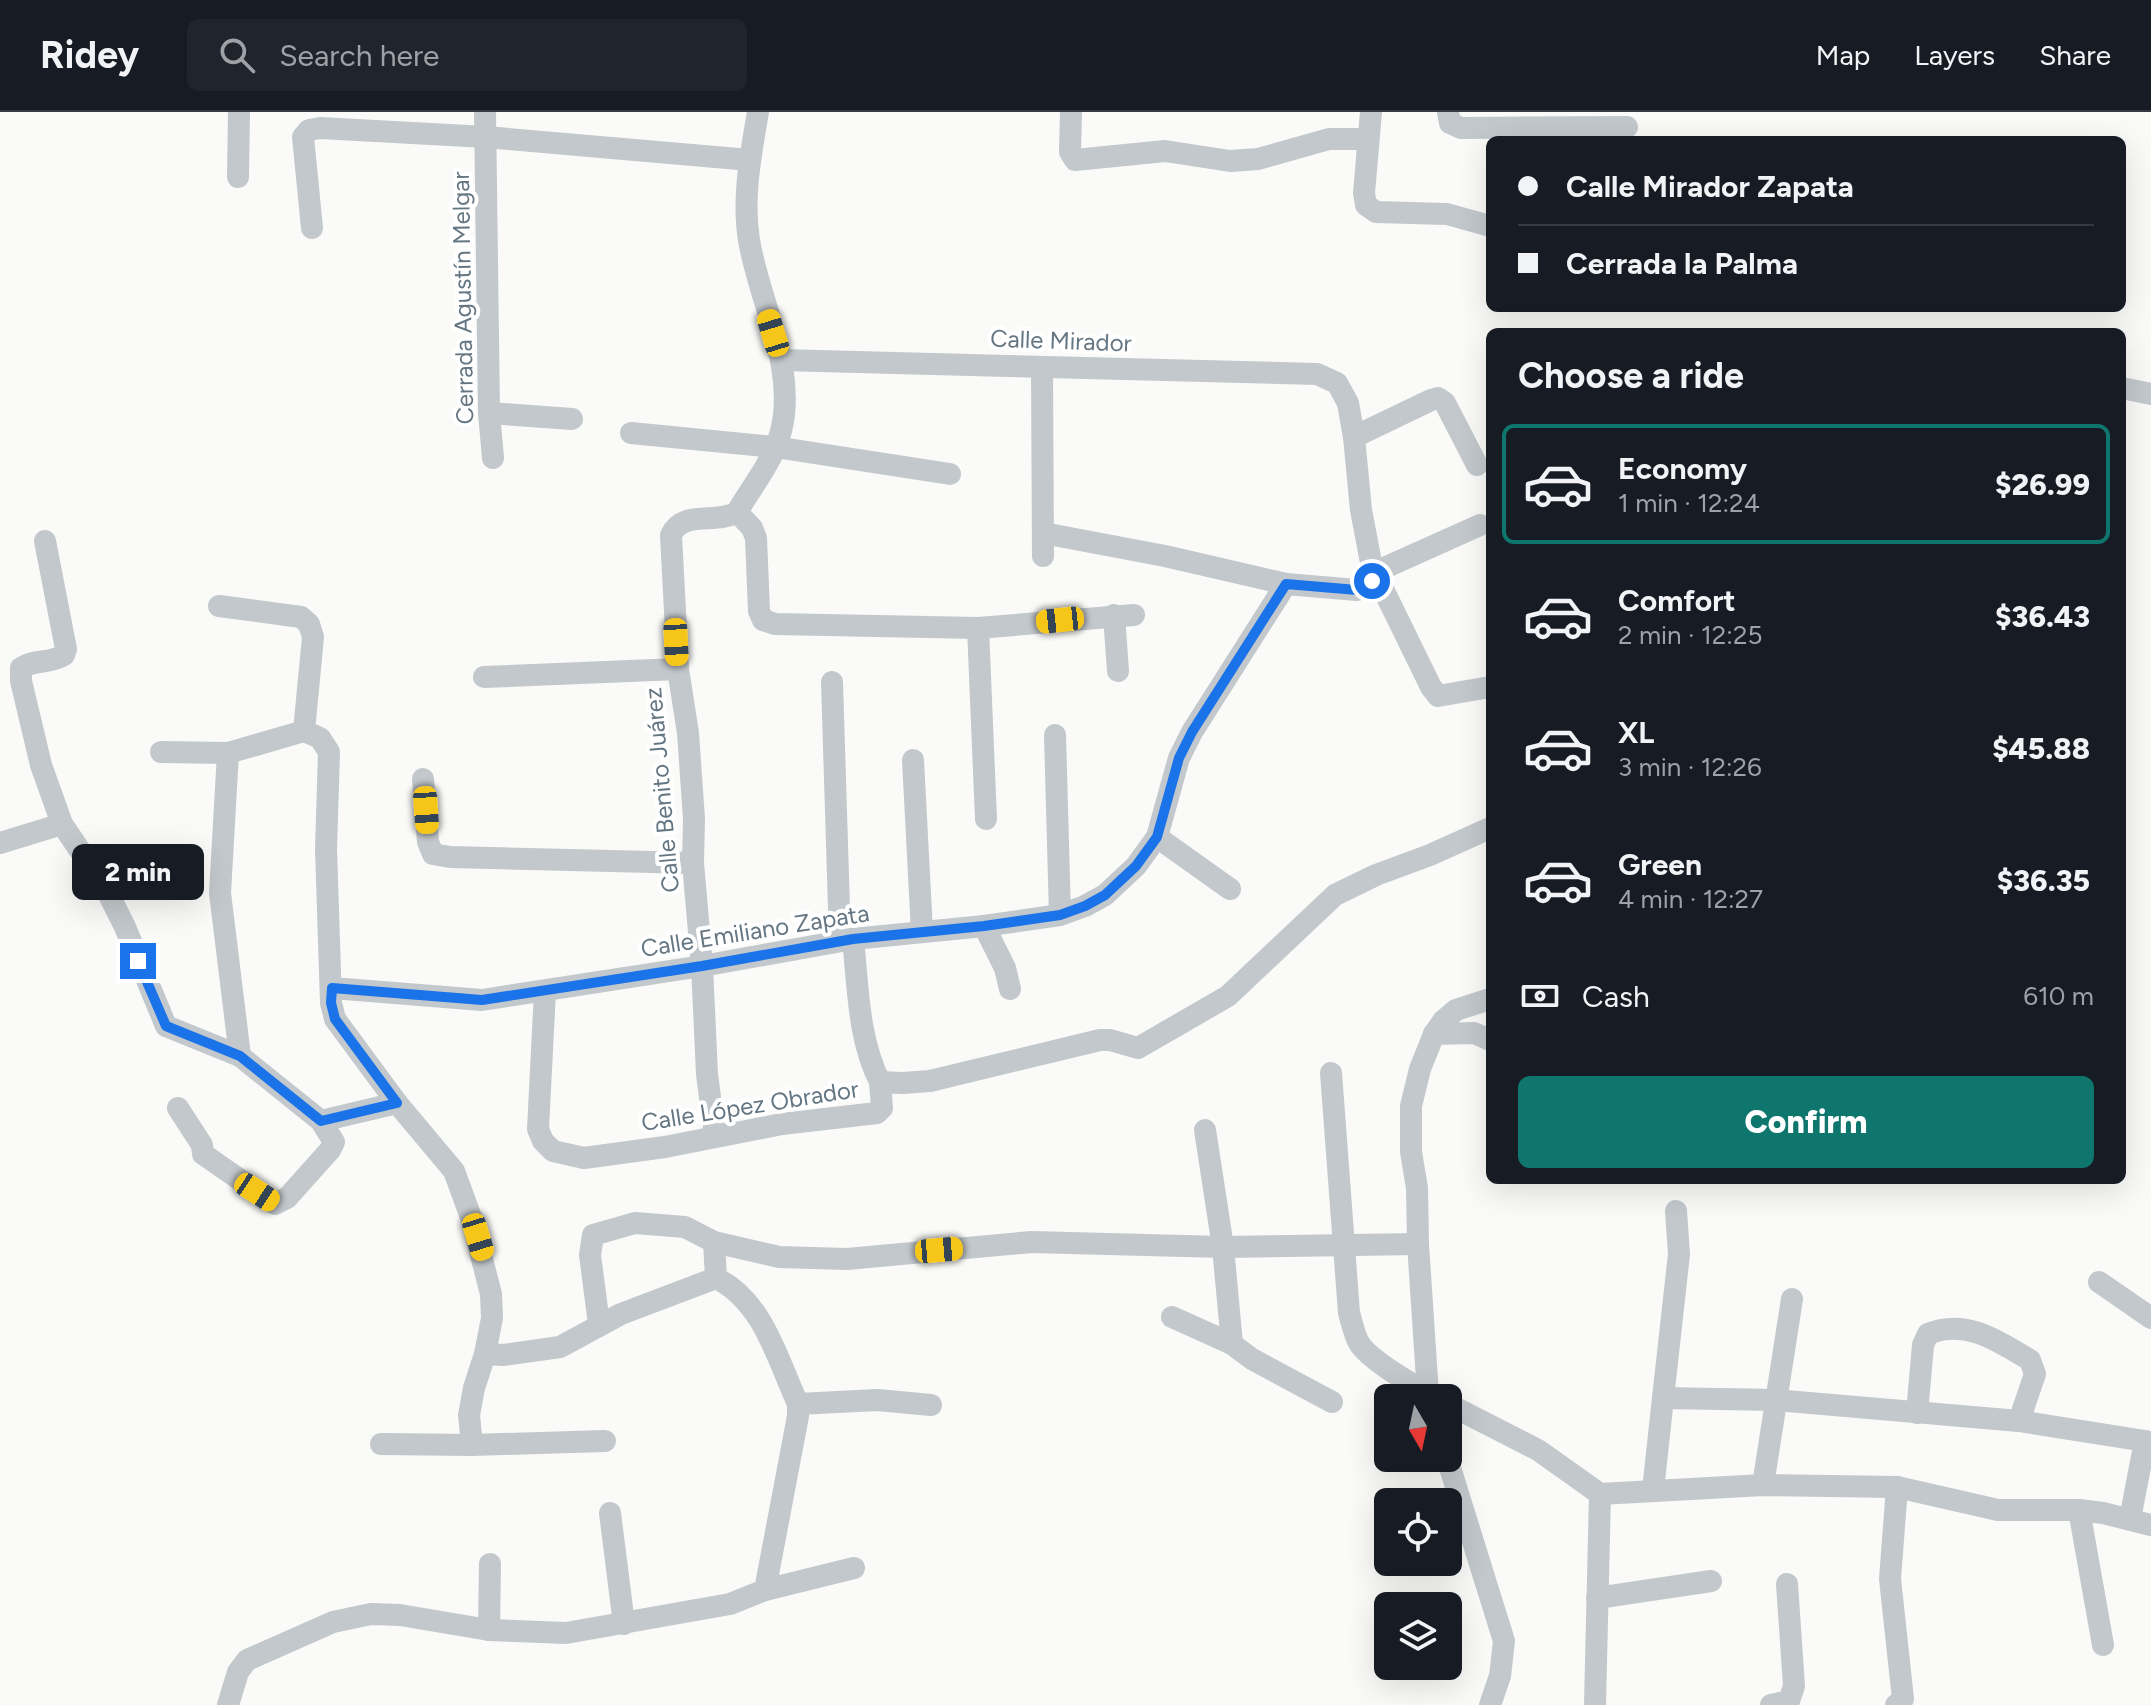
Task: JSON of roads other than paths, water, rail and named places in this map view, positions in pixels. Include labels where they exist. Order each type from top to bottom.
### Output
[{"type":"street","points":[[238,177],[239,112]]},
{"type":"street","name":"Cerrada Agustín Melgar","points":[[485,112],[489,413],[493,458]]},
{"type":"street","points":[[758,112],[746,199],[748,236],[756,278],[781,360],[782,430],[737,512],[752,528],[756,538],[759,611],[763,620],[775,624],[841,627],[978,628],[1124,615],[1118,671]]},
{"type":"street","points":[[1071,112],[1070,152],[1075,160],[1165,151],[1230,161],[1258,159],[1329,139],[1368,139]]},
{"type":"street","points":[[1371,112],[1364,193],[1366,205],[1376,212],[1447,214],[1486,225]]},
{"type":"street","points":[[1448,112],[1450,123],[1461,128],[1627,127]]},
{"type":"street","points":[[312,228],[303,137],[309,130],[320,128],[486,137],[750,160]]},
{"type":"street","name":"Calle Mirador","points":[[781,360],[1317,374],[1337,383],[1348,403],[1354,437]]},
{"type":"street","points":[[1042,368],[1043,545],[1165,556],[1286,584],[1357,590],[1365,588],[1373,577],[1480,525]]},
{"type":"street","points":[[2126,389],[2151,394]]},
{"type":"street","points":[[1477,465],[1445,403],[1438,398],[1354,437],[1361,510],[1373,577],[1385,593],[1438,696],[1486,688]]},
{"type":"street","points":[[489,413],[572,419]]},
{"type":"street","points":[[631,433],[775,447],[950,474]]},
{"type":"street","name":"Calle Benito Juárez","points":[[715,1136],[707,1074],[693,863],[694,819],[688,733],[678,669],[671,535],[676,525],[687,519],[728,517],[737,512]]},
{"type":"street","points":[[45,541],[66,649],[57,660],[28,663],[21,668],[21,681],[41,765],[62,824],[106,889],[166,1026],[240,1056],[321,1121],[334,1142],[287,1198],[275,1204],[203,1154],[202,1145],[178,1108]]},
{"type":"street","points":[[1230,889],[1157,837],[1179,758],[1192,732],[1286,584]]},
{"type":"street","points":[[219,606],[301,617],[309,624],[313,637],[304,731]]},
{"type":"street","points":[[978,628],[986,819]]},
{"type":"street","points":[[484,677],[678,669]]},
{"type":"street","points":[[832,682],[847,940],[867,1046],[880,1082]]},
{"type":"street","points":[[161,752],[228,753],[304,731],[320,738],[329,752],[326,849],[331,1003],[335,1019],[397,1103],[454,1171],[472,1220],[491,1294],[492,1318],[469,1415],[472,1445]]},
{"type":"street","points":[[1055,735],[1060,915]]},
{"type":"street","points":[[228,753],[220,893],[240,1056]]},
{"type":"street","points":[[913,760],[922,932]]},
{"type":"street","points":[[423,779],[428,842],[433,854],[450,857],[693,863]]},
{"type":"street","points":[[0,843],[62,824]]},
{"type":"street","name":"Calle López Obrador","points":[[545,991],[538,1129],[543,1141],[553,1151],[584,1158],[665,1147],[782,1124],[877,1113],[882,1108],[880,1082],[930,1081],[1100,1040],[1138,1048],[1228,996],[1335,895],[1486,830]]},
{"type":"street","name":"Calle Emiliano Zapata","points":[[332,988],[482,1000],[847,940],[1060,915],[1105,895],[1136,866],[1157,837]]},
{"type":"street","points":[[984,926],[1005,968],[1010,989]]},
{"type":"street","points":[[1427,1384],[1418,1244],[1419,1212],[1411,1152],[1411,1106],[1420,1069],[1434,1034],[1443,1021],[1456,1010],[1486,1000]]},
{"type":"street","points":[[1434,1034],[1474,1033],[1486,1038]]},
{"type":"street","points":[[1331,1073],[1349,1313],[1360,1346],[1412,1384]]},
{"type":"street","points":[[321,1121],[397,1103]]},
{"type":"street","points":[[1205,1130],[1223,1247],[1232,1344]]},
{"type":"street","points":[[1653,1490],[1679,1254],[1676,1211]]},
{"type":"street","points":[[599,1324],[590,1255],[593,1235],[635,1223],[685,1227],[714,1242],[779,1257],[847,1259],[1031,1242],[1223,1247],[1418,1244]]},
{"type":"street","points":[[714,1242],[716,1278]]},
{"type":"street","points":[[485,1354],[503,1355],[560,1347],[585,1336],[599,1324],[716,1278],[733,1287],[757,1316],[798,1404],[765,1590]]},
{"type":"street","points":[[2099,1282],[2151,1318]]},
{"type":"street","points":[[1763,1485],[1792,1299]]},
{"type":"street","points":[[1172,1317],[1232,1344],[1252,1359],[1332,1402]]},
{"type":"street","points":[[1917,1413],[1923,1345],[1928,1334],[1942,1328],[1983,1332],[2030,1360],[2035,1374],[2019,1421]]},
{"type":"street","points":[[1462,1413],[1538,1450],[1600,1494],[1763,1485],[1897,1487],[1998,1510],[2079,1510],[2141,1522],[2148,1438],[2019,1421],[1776,1400],[1663,1398]]},
{"type":"street","points":[[798,1404],[877,1400],[931,1405]]},
{"type":"street","points":[[381,1444],[605,1441]]},
{"type":"street","points":[[1451,1472],[1504,1641],[1500,1676],[1490,1705]]},
{"type":"street","points":[[1896,1705],[1903,1699],[1890,1579],[1897,1487]]},
{"type":"street","points":[[1595,1705],[1600,1494]]},
{"type":"street","points":[[2079,1510],[2103,1645]]},
{"type":"street","points":[[610,1513],[624,1624]]},
{"type":"street","points":[[489,1630],[490,1564]]},
{"type":"street","points":[[228,1705],[238,1672],[247,1660],[333,1622],[371,1614],[400,1615],[489,1630],[566,1633],[730,1604],[765,1590],[854,1568]]},
{"type":"street","points":[[1597,1598],[1711,1581]]},
{"type":"street","points":[[1771,1705],[1789,1701],[1794,1686],[1787,1584]]}]
